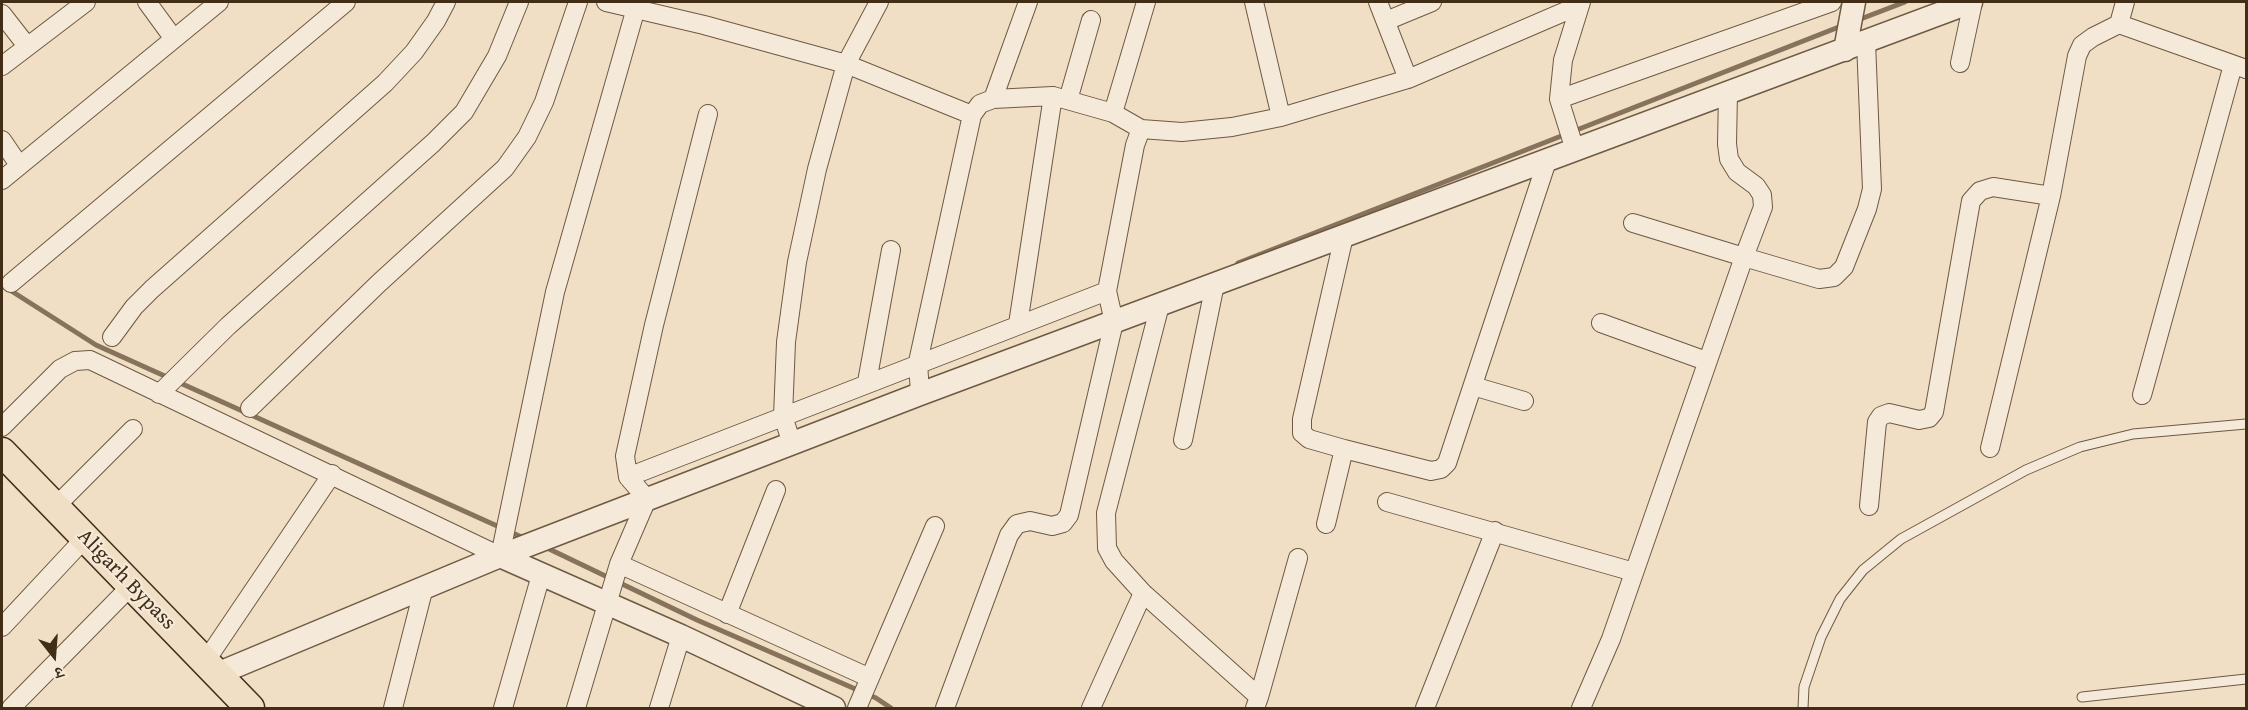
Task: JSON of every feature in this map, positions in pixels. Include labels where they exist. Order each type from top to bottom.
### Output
[{"type":"highway","name":"Aligarh Bypass","points":[[2,452],[250,708]]},
{"type":"street","points":[[2,66],[86,2]]},
{"type":"street","points":[[147,2],[174,39]]},
{"type":"street","points":[[2,180],[219,2]]},
{"type":"street","points":[[11,283],[346,2]]},
{"type":"street","points":[[112,337],[134,307],[152,289],[385,83],[414,52],[436,21],[446,2]]},
{"type":"street","points":[[169,385],[464,112],[497,56],[519,2]]},
{"type":"street","points":[[250,408],[379,283],[505,168],[527,137],[544,102],[578,2]]},
{"type":"street","points":[[606,2],[846,64],[972,115]]},
{"type":"street","points":[[787,430],[786,342],[797,262],[817,169],[846,64],[879,2]]},
{"type":"street","points":[[993,99],[1028,2]]},
{"type":"street","points":[[1113,112],[1146,2]]},
{"type":"street","points":[[1254,2],[1281,117]]},
{"type":"street","points":[[1378,2],[1408,79]]},
{"type":"street","points":[[1386,21],[1432,2]]},
{"type":"street","points":[[787,430],[867,382],[1018,324],[1109,305],[1160,305],[1547,161],[1573,144],[1728,93],[1972,2]]},
{"type":"street","points":[[1960,63],[1972,2]]},
{"type":"street","points":[[2119,24],[2125,2]]},
{"type":"street","points":[[920,394],[918,362],[972,115],[980,104],[993,99],[1061,98],[1113,112],[1141,129],[1182,132],[1232,127],[1281,117],[1408,79],[1580,3]]},
{"type":"street","points":[[1573,144],[1561,108],[1563,60],[1580,3]]},
{"type":"street","points":[[1561,108],[1847,7],[1845,50]]},
{"type":"street","points":[[503,536],[555,292],[636,8]]},
{"type":"street","points":[[2,14],[27,46]]},
{"type":"street","points":[[1018,324],[1061,98],[1091,20]]},
{"type":"street","points":[[1990,448],[2051,196],[2077,57],[2082,45],[2119,24],[2240,67],[2142,395]]},
{"type":"street","points":[[1634,223],[1819,279],[1834,277],[1844,267],[1867,209],[1872,189],[1866,42]]},
{"type":"street","points":[[1581,708],[1611,639],[1706,361],[1763,207],[1762,195],[1756,186],[1737,172],[1730,159],[1727,144],[1728,93]]},
{"type":"street","points":[[576,708],[613,582],[637,488],[625,456],[654,325],[708,114]]},
{"type":"street","points":[[945,708],[1009,535],[1017,524],[1030,520],[1052,526],[1063,523],[1069,514],[1109,305],[1135,145],[1141,129]]},
{"type":"street","points":[[2,140],[19,165]]},
{"type":"street","points":[[1344,236],[1302,419],[1302,433],[1309,439],[1344,449],[1431,471],[1442,469],[1447,463],[1547,161]]},
{"type":"street","points":[[1869,506],[1877,422],[1881,416],[1889,413],[1919,420],[1929,418],[1934,412],[1971,201],[1980,191],[1993,187],[2051,196]]},
{"type":"street","points":[[867,382],[891,250]]},
{"type":"street","points":[[1183,440],[1215,284]]},
{"type":"street","points":[[211,668],[424,587],[503,536],[637,488],[787,430],[920,394],[1109,305]]},
{"type":"street","points":[[1160,305],[1106,513],[1104,532],[1107,548],[1114,561],[1143,593],[1257,703],[1298,558]]},
{"type":"street","points":[[1601,323],[1706,361]]},
{"type":"street","points":[[2,427],[60,369],[75,361],[90,360],[169,385],[332,474],[503,536],[541,575],[613,582],[727,614],[863,696],[935,526]]},
{"type":"street","points":[[1473,386],[1524,401]]},
{"type":"street","points":[[55,507],[133,429]]},
{"type":"street","points":[[1326,524],[1344,449]]},
{"type":"street","points":[[211,668],[332,474]]},
{"type":"street","points":[[727,614],[776,490]]},
{"type":"street","points":[[1387,502],[1634,572]]},
{"type":"street","points":[[1425,708],[1495,531]]},
{"type":"street","points":[[2,627],[85,538]]},
{"type":"street","points":[[503,708],[541,575]]},
{"type":"street","points":[[613,582],[681,636],[804,702],[834,708]]},
{"type":"street","points":[[11,708],[131,586]]},
{"type":"street","points":[[393,708],[424,587]]},
{"type":"street","points":[[1091,708],[1143,593]]},
{"type":"street","points":[[659,708],[681,636]]},
{"type":"lane","points":[[1803,708],[1804,687],[1840,599],[1863,570],[1901,539],[2026,471],[2080,447],[2133,434],[2247,424]]},
{"type":"lane","points":[[2082,697],[2247,679]]},
{"type":"waterway","points":[[1858,20],[1905,2]]},
{"type":"waterway","points":[[1238,263],[1844,25]]},
{"type":"waterway","points":[[2,285],[96,345],[526,539]]},
{"type":"waterway","points":[[545,547],[697,620],[876,698],[891,708]]}]
